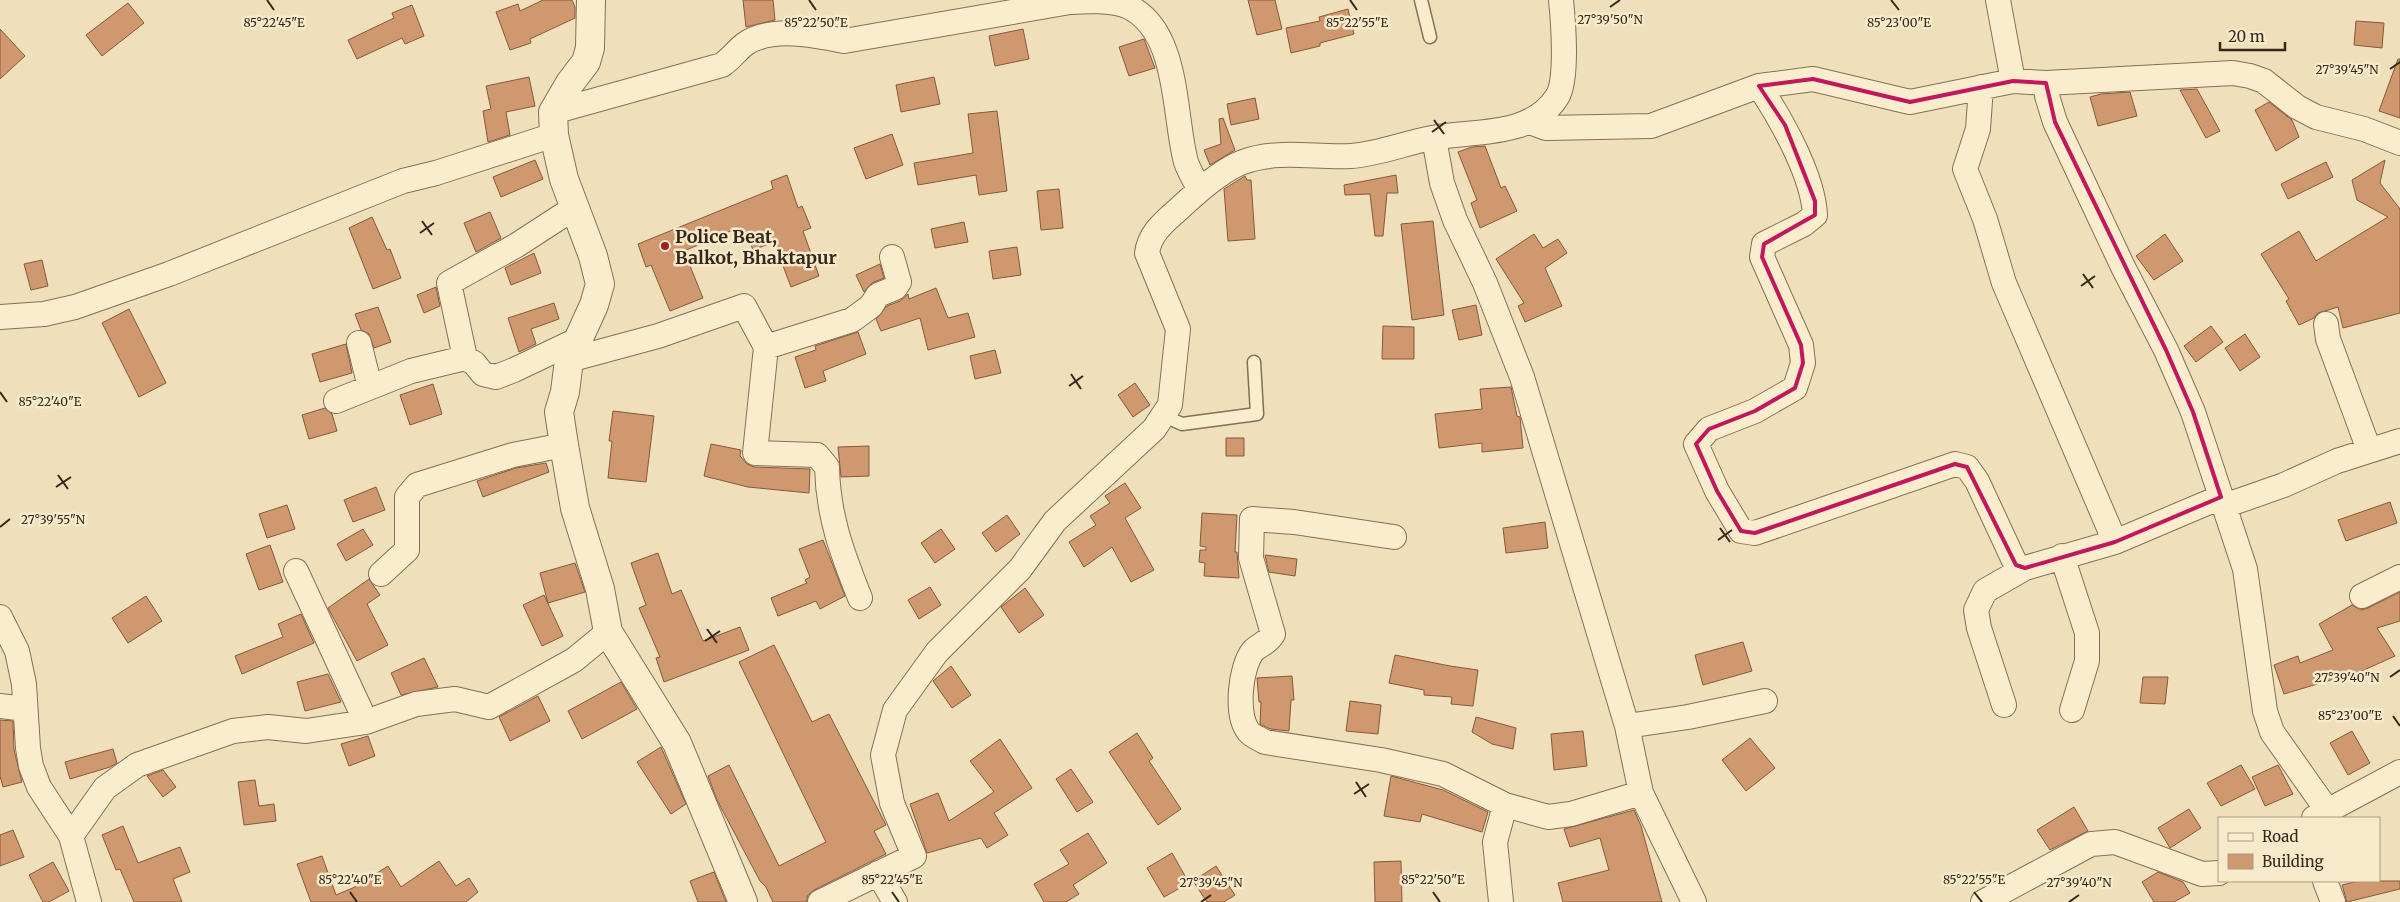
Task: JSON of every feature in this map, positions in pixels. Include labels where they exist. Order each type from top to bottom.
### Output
[{"type":"street","points":[[591,0],[590,48],[586,62],[570,83],[554,123],[564,179],[593,256],[600,284],[594,306],[574,350],[559,412],[564,445],[575,508],[600,589],[608,632],[677,743],[743,902]]},
{"type":"street","points":[[820,902],[914,856],[892,803],[883,755],[895,710],[937,652],[1020,569],[1055,521],[1154,429],[1170,405],[1178,329],[1147,253],[1148,240],[1158,228],[1200,190],[1242,162],[1273,154],[1350,156],[1376,153],[1434,138],[1476,134],[1530,122],[1549,108],[1558,95],[1565,31],[1561,0]]},
{"type":"street","points":[[1998,0],[2013,81]]},
{"type":"street","points":[[0,317],[44,314],[75,307],[178,270],[403,181],[436,173],[554,123],[722,65],[734,57],[744,45],[754,39],[769,35],[814,36],[844,41],[1070,2],[1104,1],[1126,5],[1146,18],[1158,36],[1170,68],[1186,163],[1200,190]]},
{"type":"street","points":[[1530,122],[1546,128],[1651,126],[1759,86],[1813,79],[1910,102],[2013,81],[2046,83],[2233,73],[2264,81],[2297,107],[2316,117],[2364,129],[2400,143]]},
{"type":"street","points":[[2046,83],[2047,96],[2055,122],[2123,267],[2166,350],[2193,412],[2245,569],[2265,711],[2272,732],[2320,814],[2400,772]]},
{"type":"street","points":[[1759,86],[1785,125],[1815,201],[1815,215],[1804,224],[1764,244],[1762,257],[1801,345],[1803,363],[1795,388],[1755,411],[1709,429],[1696,444],[1717,491],[1741,531],[1755,533],[1955,464],[1967,467],[1977,481],[2016,565],[2025,568]]},
{"type":"street","points":[[1981,87],[1978,129],[1965,170],[1985,219],[2004,283],[2115,542]]},
{"type":"street","points":[[1434,138],[1442,183],[1455,220],[1485,283],[1522,377],[1627,726],[1642,793],[1694,902]]},
{"type":"street","points":[[464,358],[448,283],[517,245],[574,208]]},
{"type":"street","points":[[766,347],[852,320],[871,306],[878,295],[895,288],[899,282],[892,257]]},
{"type":"street","points":[[336,402],[411,371],[464,358],[474,363],[483,374],[496,377],[526,365],[574,350],[658,336],[744,306],[766,347],[755,453],[817,455],[827,467],[828,495],[837,539],[860,598]]},
{"type":"street","points":[[2326,324],[2328,339],[2369,450]]},
{"type":"street","points":[[359,343],[370,387]]},
{"type":"street","points":[[381,574],[407,550],[406,497],[417,485],[513,455],[564,445]]},
{"type":"street","points":[[2004,704],[1979,628],[1976,610],[1985,591],[2025,568],[2115,542],[2222,501],[2369,450],[2398,448]]},
{"type":"street","points":[[1394,537],[1294,522],[1252,519],[1251,558],[1273,634],[1268,642],[1254,651],[1243,674],[1240,713],[1248,732],[1265,742],[1381,760],[1443,774],[1505,805],[1548,817],[1580,812],[1642,793]]},
{"type":"street","points":[[2062,556],[2087,633],[2087,661],[2072,710]]},
{"type":"street","points":[[296,571],[366,722]]},
{"type":"street","points":[[2362,596],[2400,577]]},
{"type":"street","points":[[0,617],[17,651],[24,684],[31,766],[39,787],[71,836],[90,902]]},
{"type":"street","points":[[71,836],[105,788],[137,765],[233,731],[268,727],[306,730],[366,722],[416,704],[455,699],[489,707],[574,660],[608,632]]},
{"type":"street","points":[[1627,726],[1688,717],[1765,701]]},
{"type":"street","points":[[0,706],[25,709]]},
{"type":"street","points":[[1501,902],[1495,842],[1505,805]]},
{"type":"street","points":[[1983,902],[2091,844],[2115,842],[2202,874],[2218,874]]},
{"type":"street","points":[[878,873],[895,902]]},
{"type":"street","points":[[2325,882],[2333,902]]},
{"type":"lane","points":[[1421,0],[1430,38]]},
{"type":"lane","points":[[1164,416],[1182,424],[1257,414],[1254,362]]},
{"type":"highlighted area","points":[[1813,79],[1910,102],[2013,81],[2046,83],[2055,122],[2166,350],[2193,412],[2221,497],[2115,542],[2025,568],[2016,565],[1967,467],[1955,464],[1755,533],[1741,531],[1717,491],[1696,444],[1709,429],[1755,411],[1795,388],[1803,363],[1801,345],[1762,257],[1764,244],[1815,215],[1815,201],[1785,125],[1759,86]]},
{"type":"building","points":[[543,0],[572,0],[575,7],[575,18],[530,39],[531,43],[510,50],[496,12],[518,4],[520,11]]},
{"type":"building","points":[[743,0],[773,0],[775,20],[746,27]]},
{"type":"building","points":[[1248,0],[1275,0],[1282,29],[1257,35]]},
{"type":"building","points":[[128,3],[144,23],[102,56],[86,35]]},
{"type":"building","points":[[412,5],[424,36],[405,44],[402,38],[357,59],[348,40],[394,18],[392,13]]},
{"type":"building","points":[[1348,9],[1354,34],[1320,43],[1320,46],[1291,53],[1286,28],[1320,21],[1319,17]]},
{"type":"building","points":[[2356,21],[2384,23],[2382,48],[2354,45]]},
{"type":"building","points":[[0,29],[25,56],[0,79]]},
{"type":"building","points":[[1023,29],[1029,59],[995,66],[989,36]]},
{"type":"building","points":[[1144,39],[1155,68],[1129,76],[1119,47]]},
{"type":"building","points":[[2398,59],[2400,59],[2400,118],[2379,111]]},
{"type":"building","points":[[529,77],[535,106],[506,112],[510,135],[488,142],[483,111],[491,109],[486,86]]},
{"type":"building","points":[[934,77],[940,104],[901,112],[896,85]]},
{"type":"building","points":[[2197,89],[2220,131],[2206,138],[2180,90]]},
{"type":"building","points":[[2130,92],[2137,116],[2098,126],[2090,97],[2101,94]]},
{"type":"building","points":[[1255,98],[1259,119],[1231,125],[1227,104]]},
{"type":"building","points":[[2269,102],[2292,120],[2299,137],[2276,151],[2255,110]]},
{"type":"building","points":[[997,111],[1007,191],[979,195],[976,175],[918,185],[914,163],[973,153],[968,114]]},
{"type":"building","points":[[1223,118],[1235,150],[1210,165],[1204,150],[1221,144],[1219,119]]},
{"type":"building","points":[[892,134],[903,165],[866,179],[854,148]]},
{"type":"building","points":[[1485,146],[1501,188],[1505,186],[1517,211],[1480,228],[1471,203],[1477,200],[1458,152],[1472,147]]},
{"type":"building","points":[[535,160],[543,179],[501,197],[493,177]]},
{"type":"building","points":[[2385,160],[2380,183],[2400,209],[2400,313],[2343,328],[2338,307],[2318,313],[2314,318],[2299,325],[2286,301],[2289,299],[2261,254],[2299,231],[2316,261],[2388,217],[2357,200],[2352,180]]},
{"type":"building","points":[[2326,162],[2333,177],[2288,199],[2281,184]]},
{"type":"building","points":[[787,175],[798,208],[802,206],[811,228],[803,231],[819,276],[791,287],[774,242],[753,250],[747,234],[733,230],[684,251],[703,298],[670,311],[651,265],[646,267],[638,244],[773,189],[771,181]]},
{"type":"building","points":[[1396,175],[1398,193],[1387,193],[1383,236],[1375,236],[1370,194],[1345,195],[1344,185]]},
{"type":"building","points":[[1245,176],[1247,180],[1251,180],[1255,239],[1228,241],[1224,189]]},
{"type":"building","points":[[1059,189],[1063,228],[1041,230],[1037,191]]},
{"type":"building","points":[[490,212],[501,238],[476,252],[464,223]]},
{"type":"building","points":[[372,217],[387,250],[390,249],[401,278],[373,289],[349,228]]},
{"type":"building","points":[[1433,221],[1444,315],[1412,320],[1401,224]]},
{"type":"building","points":[[964,222],[968,242],[935,248],[931,229]]},
{"type":"building","points":[[1534,234],[1543,248],[1558,239],[1567,253],[1545,268],[1562,306],[1525,322],[1518,306],[1524,303],[1496,259]]},
{"type":"building","points":[[2165,234],[2183,261],[2154,280],[2136,256]]},
{"type":"building","points":[[1017,247],[1021,275],[993,279],[989,251]]},
{"type":"building","points":[[534,253],[541,273],[511,285],[505,268]]},
{"type":"building","points":[[42,260],[48,286],[31,290],[24,264]]},
{"type":"building","points":[[880,264],[884,278],[872,283],[864,292],[856,275]]},
{"type":"building","points":[[436,287],[440,306],[424,313],[417,295]]},
{"type":"building","points":[[936,288],[948,318],[968,313],[975,337],[928,350],[920,318],[881,331],[876,319],[887,306],[900,301],[908,294],[909,299]]},
{"type":"building","points":[[554,303],[559,319],[531,329],[536,344],[519,352],[508,318]]},
{"type":"building","points":[[1476,305],[1482,335],[1459,340],[1452,310]]},
{"type":"building","points":[[378,307],[391,342],[374,348],[369,334],[361,330],[355,314]]},
{"type":"building","points":[[129,309],[166,383],[139,397],[102,323]]},
{"type":"building","points":[[1383,326],[1414,327],[1414,359],[1382,359]]},
{"type":"building","points":[[2211,326],[2223,342],[2196,362],[2184,346]]},
{"type":"building","points":[[858,332],[866,354],[823,371],[826,381],[805,388],[795,357],[816,350],[815,346]]},
{"type":"building","points":[[2245,334],[2260,357],[2240,371],[2225,348]]},
{"type":"building","points":[[346,344],[352,373],[320,382],[312,354]]},
{"type":"building","points":[[995,350],[1001,373],[975,379],[970,356]]},
{"type":"building","points":[[1135,383],[1150,405],[1133,417],[1118,395]]},
{"type":"building","points":[[433,384],[442,414],[410,425],[400,395]]},
{"type":"building","points":[[1511,387],[1517,416],[1520,417],[1523,448],[1482,452],[1482,443],[1439,448],[1435,414],[1482,409],[1480,389]]},
{"type":"building","points":[[325,408],[332,414],[337,431],[309,439],[302,415]]},
{"type":"building","points":[[613,411],[654,416],[646,482],[608,478],[612,441],[609,441]]},
{"type":"building","points":[[1226,438],[1244,438],[1244,456],[1226,456]]},
{"type":"building","points":[[711,444],[741,450],[740,456],[747,464],[754,467],[810,469],[809,493],[748,487],[704,476]]},
{"type":"building","points":[[869,446],[869,476],[841,477],[838,447]]},
{"type":"building","points":[[546,463],[549,472],[483,497],[477,481],[516,468]]},
{"type":"building","points":[[1125,483],[1141,508],[1125,518],[1154,570],[1131,582],[1112,547],[1084,567],[1069,542],[1096,525],[1090,516],[1110,503],[1105,496]]},
{"type":"building","points":[[376,487],[385,510],[353,522],[344,500]]},
{"type":"building","points":[[2390,502],[2397,523],[2346,541],[2338,520]]},
{"type":"building","points":[[287,505],[295,529],[267,538],[259,514]]},
{"type":"building","points":[[1202,513],[1237,515],[1235,552],[1237,552],[1239,578],[1204,576],[1205,563],[1199,562],[1200,550],[1206,550],[1206,547],[1200,546]]},
{"type":"building","points":[[1007,515],[1020,534],[996,552],[982,533]]},
{"type":"building","points":[[1545,522],[1548,548],[1506,553],[1503,528]]},
{"type":"building","points":[[363,529],[373,545],[346,561],[337,544]]},
{"type":"building","points":[[941,529],[955,549],[935,563],[921,543]]},
{"type":"building","points":[[823,540],[845,596],[820,609],[816,601],[778,616],[771,598],[807,583],[805,580],[810,577],[799,549]]},
{"type":"building","points":[[270,545],[283,582],[259,590],[246,554]]},
{"type":"building","points":[[658,553],[672,594],[681,590],[703,641],[740,627],[749,650],[664,682],[656,658],[660,657],[639,608],[646,605],[631,563]]},
{"type":"building","points":[[1265,555],[1297,559],[1295,576],[1269,572]]},
{"type":"building","points":[[575,563],[585,592],[548,603],[540,573]]},
{"type":"building","points":[[369,579],[380,595],[367,604],[388,645],[357,661],[328,608]]},
{"type":"building","points":[[930,587],[941,605],[919,619],[908,600]]},
{"type":"building","points":[[1025,588],[1044,615],[1019,633],[1001,607]]},
{"type":"building","points":[[2400,592],[2400,621],[2377,628],[2395,656],[2364,670],[2284,694],[2274,665],[2298,656],[2300,663],[2333,650],[2319,624],[2352,605],[2361,610]]},
{"type":"building","points":[[544,595],[563,636],[542,646],[523,605]]},
{"type":"building","points":[[146,596],[162,621],[128,643],[112,618]]},
{"type":"building","points":[[301,614],[314,643],[242,674],[235,656],[283,637],[278,624]]},
{"type":"building","points":[[1743,642],[1752,671],[1703,685],[1695,655]]},
{"type":"building","points":[[774,645],[812,722],[829,714],[886,825],[874,831],[886,854],[814,890],[808,895],[806,902],[773,902],[717,800],[708,776],[729,765],[779,866],[826,842],[739,662]]},
{"type":"building","points":[[1395,655],[1478,670],[1473,706],[1451,704],[1452,697],[1424,695],[1424,690],[1389,683]]},
{"type":"building","points":[[424,658],[438,687],[401,695],[391,673]]},
{"type":"building","points":[[951,666],[971,695],[952,708],[933,681]]},
{"type":"building","points":[[328,674],[341,702],[305,711],[297,682]]},
{"type":"building","points":[[1292,676],[1294,700],[1291,700],[1289,731],[1270,729],[1260,724],[1261,702],[1259,702],[1257,678]]},
{"type":"building","points":[[2143,677],[2168,677],[2165,704],[2140,703]]},
{"type":"building","points":[[621,682],[637,709],[582,739],[568,711]]},
{"type":"building","points":[[538,696],[550,721],[510,741],[499,717]]},
{"type":"building","points":[[1350,701],[1381,705],[1378,734],[1346,731]]},
{"type":"building","points":[[1476,717],[1516,728],[1513,749],[1492,744],[1472,732]]},
{"type":"building","points":[[0,720],[13,721],[14,750],[22,782],[3,787],[0,776]]},
{"type":"building","points":[[1583,731],[1587,766],[1554,770],[1551,734]]},
{"type":"building","points":[[2352,731],[2370,763],[2348,775],[2330,743]]},
{"type":"building","points":[[1137,733],[1153,758],[1149,761],[1181,809],[1158,825],[1109,752]]},
{"type":"building","points":[[368,736],[375,756],[349,766],[341,744]]},
{"type":"building","points":[[1750,738],[1775,768],[1746,791],[1722,760]]},
{"type":"building","points":[[1000,739],[1032,788],[994,813],[1008,835],[987,848],[981,838],[927,853],[910,804],[938,793],[949,821],[994,792],[970,761]]},
{"type":"building","points":[[661,747],[686,804],[671,814],[637,762]]},
{"type":"building","points":[[113,749],[117,763],[110,767],[70,779],[65,762]]},
{"type":"building","points":[[2241,765],[2255,789],[2221,806],[2207,783]]},
{"type":"building","points":[[2278,765],[2293,794],[2265,806],[2252,777]]},
{"type":"building","points":[[1071,769],[1093,802],[1077,812],[1056,779]]},
{"type":"building","points":[[163,770],[176,787],[163,797],[147,776]]},
{"type":"building","points":[[1391,776],[1443,790],[1488,812],[1482,832],[1422,814],[1420,822],[1384,816]]},
{"type":"building","points":[[255,780],[259,806],[274,804],[276,821],[244,825],[238,782]]},
{"type":"building","points":[[2074,807],[2088,831],[2050,850],[2037,830]]},
{"type":"building","points":[[2189,809],[2201,828],[2170,848],[2158,828]]},
{"type":"building","points":[[1634,810],[1641,826],[1662,902],[1563,902],[1558,883],[1609,870],[1600,838],[1570,847],[1564,829]]},
{"type":"building","points":[[123,826],[138,863],[180,847],[190,872],[173,879],[182,902],[134,902],[120,869],[116,870],[102,835]]},
{"type":"building","points":[[13,830],[24,857],[0,866],[0,835]]},
{"type":"building","points":[[1088,833],[1107,863],[1073,885],[1079,894],[1066,902],[1044,902],[1034,884],[1069,864],[1060,850]]},
{"type":"building","points":[[1172,853],[1189,883],[1164,897],[1147,868]]},
{"type":"building","points":[[322,856],[336,895],[355,887],[388,866],[401,887],[439,861],[456,886],[469,878],[478,892],[466,902],[311,902],[297,864]]},
{"type":"building","points":[[1401,861],[1402,902],[1375,902],[1374,862]]},
{"type":"building","points":[[53,862],[69,891],[49,902],[43,902],[29,875]]},
{"type":"building","points":[[1216,866],[1235,895],[1224,902],[1207,902],[1193,881]]},
{"type":"building","points":[[714,872],[726,902],[698,902],[690,881]]},
{"type":"building","points":[[2158,872],[2183,882],[2190,893],[2174,902],[2154,902],[2142,882]]},
{"type":"building","points":[[2400,881],[2400,889],[2347,902],[2342,885],[2355,882]]},
{"type":"place","name":"Police Beat, Balkot, Bhaktapur","points":[[665,246]]}]
